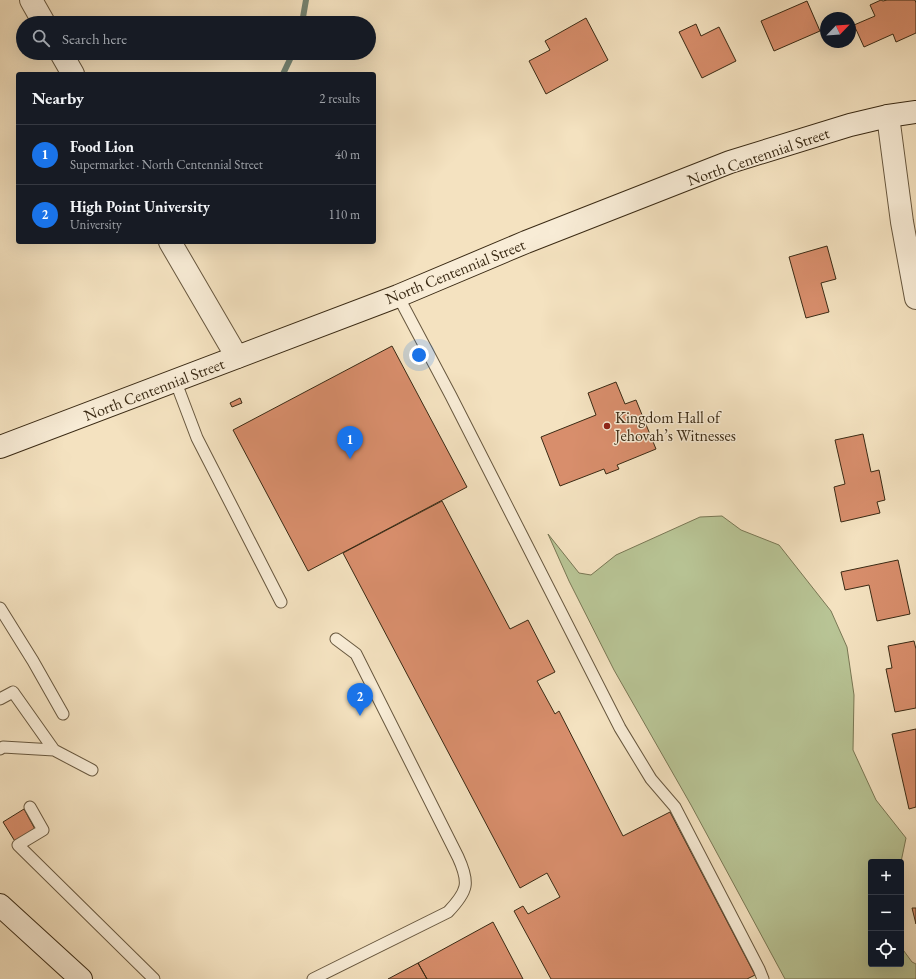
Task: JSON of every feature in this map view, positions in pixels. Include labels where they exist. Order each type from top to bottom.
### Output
[{"type":"main road","points":[[30,0],[40,16]]},
{"type":"main road","points":[[65,60],[72,72]]},
{"type":"main road","name":"North Centennial Street","points":[[0,447],[398,296],[526,242],[730,162],[850,126],[888,116],[916,112]]},
{"type":"main road","points":[[888,116],[902,222],[916,298]]},
{"type":"main road","points":[[171,244],[237,358]]},
{"type":"main road","points":[[0,905],[81,979]]},
{"type":"lane","points":[[398,296],[451,396],[620,728],[651,779],[675,807],[760,969],[763,979]]},
{"type":"lane","points":[[175,380],[197,438],[281,602]]},
{"type":"lane","points":[[0,608],[33,661],[63,714]]},
{"type":"lane","points":[[313,979],[448,912],[462,897],[466,886],[466,874],[458,857],[356,654],[336,639]]},
{"type":"lane","points":[[0,699],[13,692],[54,750]]},
{"type":"lane","points":[[0,749],[3,747],[54,750],[92,770]]},
{"type":"lane","points":[[30,807],[43,830],[18,845],[154,979]]},
{"type":"green space","points":[[722,516],[741,530],[779,545],[831,611],[847,647],[854,695],[853,750],[876,800],[906,838],[902,859],[868,859],[868,967],[904,967],[904,951],[912,962],[916,964],[916,979],[785,979],[691,805],[614,670],[569,581],[548,534],[579,573],[591,575],[616,555],[700,517]]},
{"type":"building","points":[[881,0],[915,0],[916,33],[896,42],[893,34],[864,47],[856,29],[856,24],[875,16],[870,5]]},
{"type":"building","points":[[807,1],[820,31],[774,51],[761,21]]},
{"type":"building","points":[[586,18],[608,60],[546,94],[529,61],[550,50],[545,41]]},
{"type":"building","points":[[696,24],[701,36],[719,27],[736,61],[702,78],[679,32]]},
{"type":"building","points":[[827,246],[836,279],[821,283],[829,312],[806,318],[789,257]]},
{"type":"building","points":[[392,346],[467,487],[308,571],[233,430]]},
{"type":"building","name":"Kingdom Hall of Jehovah’s Witnesses","points":[[616,382],[625,404],[636,400],[656,449],[617,465],[619,469],[606,474],[604,469],[560,486],[541,437],[596,415],[588,393]]},
{"type":"building","points":[[240,398],[242,403],[232,407],[230,403]]},
{"type":"building","points":[[863,434],[871,472],[879,470],[885,500],[877,502],[880,513],[841,522],[834,487],[845,484],[835,440]]},
{"type":"building","points":[[442,501],[510,629],[528,620],[555,672],[537,681],[555,714],[559,711],[623,836],[670,812],[755,975],[747,979],[551,979],[514,911],[523,906],[528,914],[560,897],[547,873],[520,888],[343,553]]},
{"type":"building","points":[[898,560],[910,614],[877,621],[869,585],[845,590],[841,572]]},
{"type":"building","points":[[914,641],[916,649],[916,708],[895,712],[886,669],[892,668],[888,646]]},
{"type":"building","points":[[916,729],[916,807],[909,809],[892,734]]},
{"type":"building","points":[[24,809],[36,831],[16,843],[3,822]]},
{"type":"building","points":[[912,908],[916,908],[916,924]]},
{"type":"building","points":[[493,922],[523,979],[427,979],[418,963]]},
{"type":"building","points":[[418,963],[427,979],[388,979]]},
{"type":"waterway","points":[[303,16],[306,0]]},
{"type":"waterway","points":[[284,72],[290,60]]},
{"type":"place","name":"Kingdom Hall of Jehovah’s Witnesses","points":[[607,426]]},
{"type":"place","name":"Food Lion","points":[[350,459]]},
{"type":"place","name":"High Point University","points":[[360,716]]}]
